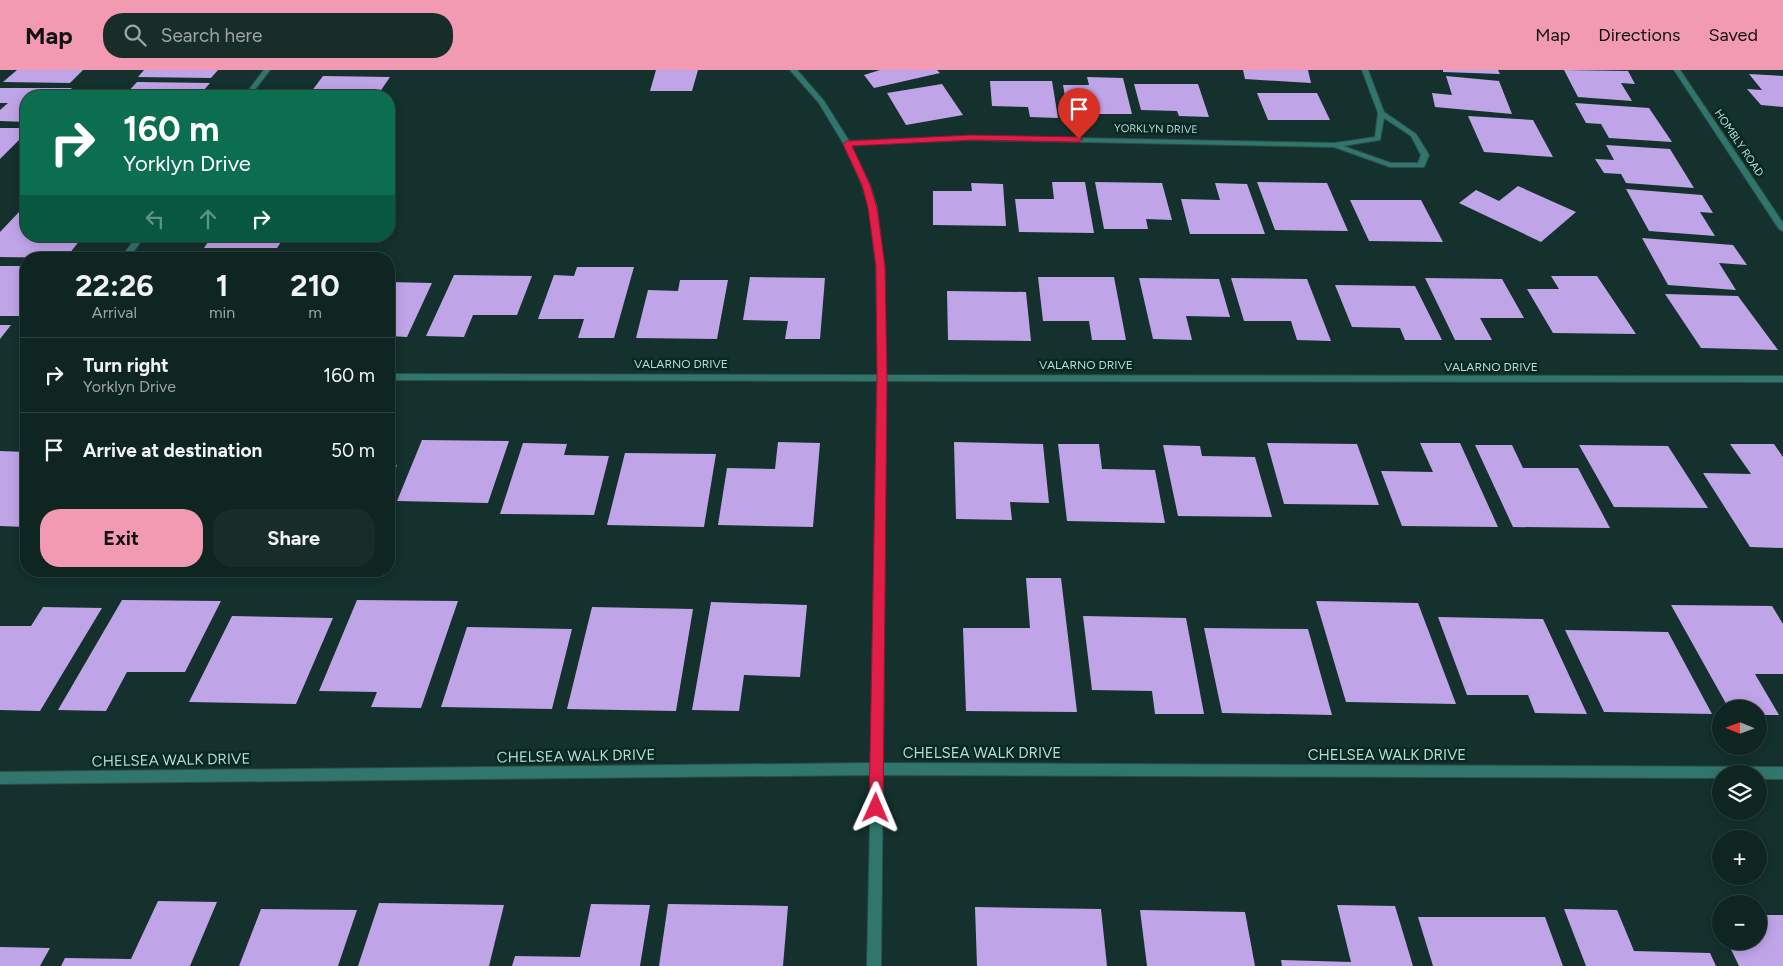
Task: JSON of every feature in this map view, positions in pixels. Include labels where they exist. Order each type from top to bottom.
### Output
[{"type":"street","points":[[252,90],[267,70]]},
{"type":"street","points":[[793,70],[822,102],[847,144],[866,185],[873,208],[880,266],[882,377],[874,966]]},
{"type":"street","points":[[1335,145],[1390,165],[1421,165],[1425,155],[1414,135],[1381,112],[1365,70]]},
{"type":"street","name":"HOMBLY ROAD","points":[[1677,70],[1783,229]]},
{"type":"street","name":"YORKLYN DRIVE","points":[[847,144],[972,138],[1335,145],[1378,139],[1381,112]]},
{"type":"street","name":"VALARNO DRIVE","points":[[395,377],[1783,379]]},
{"type":"street","name":"CHELSEA WALK DRIVE","points":[[0,778],[876,769],[1783,773]]},
{"type":"building","points":[[17,70],[83,70],[70,83],[3,82]]},
{"type":"building","points":[[144,70],[218,70],[211,78],[138,77]]},
{"type":"building","points":[[656,70],[698,70],[692,91],[650,91]]},
{"type":"building","points":[[880,70],[937,70],[940,73],[874,88],[864,75]]},
{"type":"building","points":[[1243,70],[1308,70],[1311,83],[1245,79]]},
{"type":"building","points":[[1443,70],[1498,70],[1500,74],[1443,72]]},
{"type":"building","points":[[1564,70],[1628,71],[1635,84],[1621,83],[1632,101],[1578,97]]},
{"type":"building","points":[[1749,74],[1783,76],[1783,107],[1761,105],[1747,89],[1762,90]]},
{"type":"building","points":[[323,76],[390,77],[381,90],[312,90]]},
{"type":"building","points":[[1446,76],[1499,81],[1512,114],[1435,107],[1432,93],[1452,95]]},
{"type":"building","points":[[1087,77],[1123,78],[1132,114],[1068,114],[1063,85],[1089,85]]},
{"type":"building","points":[[990,81],[1052,81],[1058,118],[1030,117],[1028,107],[992,106]]},
{"type":"building","points":[[137,82],[210,83],[204,90],[130,90]]},
{"type":"building","points":[[942,84],[963,115],[906,125],[887,93]]},
{"type":"building","points":[[1134,84],[1198,84],[1209,117],[1179,116],[1177,111],[1141,110]]},
{"type":"building","points":[[0,88],[72,88],[70,90],[20,90],[20,122],[0,121],[0,110],[8,103],[0,103]]},
{"type":"building","points":[[1257,93],[1317,93],[1330,120],[1268,120]]},
{"type":"building","points":[[1575,103],[1649,108],[1672,142],[1609,138],[1601,124],[1586,123]]},
{"type":"building","points":[[1468,116],[1533,120],[1553,157],[1484,152]]},
{"type":"building","points":[[0,128],[20,128],[20,139],[0,159]]},
{"type":"building","points":[[1606,145],[1670,149],[1694,188],[1626,183],[1621,174],[1604,173],[1595,159],[1614,160]]},
{"type":"building","points":[[1052,182],[1085,182],[1094,233],[1019,232],[1015,199],[1054,199]]},
{"type":"building","points":[[1095,182],[1162,183],[1172,220],[1146,219],[1148,229],[1104,229]]},
{"type":"building","points":[[1257,182],[1327,183],[1348,231],[1275,230]]},
{"type":"building","points":[[971,183],[1003,184],[1006,226],[933,225],[933,191],[972,191]]},
{"type":"building","points":[[1215,183],[1247,184],[1265,234],[1190,234],[1181,199],[1220,200]]},
{"type":"building","points":[[1518,186],[1576,212],[1541,242],[1459,203],[1476,190],[1499,201]]},
{"type":"building","points":[[1626,189],[1702,195],[1713,213],[1700,212],[1715,236],[1649,231]]},
{"type":"building","points":[[1350,200],[1421,200],[1443,242],[1369,241]]},
{"type":"building","points":[[20,212],[20,242],[78,242],[71,252],[20,252],[20,257],[0,257],[0,232]]},
{"type":"building","points":[[1642,238],[1733,245],[1747,265],[1719,263],[1736,290],[1668,285]]},
{"type":"building","points":[[208,242],[281,242],[277,248],[204,248]]},
{"type":"building","points":[[0,266],[20,266],[20,315],[0,316]]},
{"type":"building","points":[[577,267],[634,267],[614,338],[578,338],[584,319],[538,319],[554,275],[574,276]]},
{"type":"building","points":[[454,275],[532,276],[517,315],[473,315],[464,337],[426,336]]},
{"type":"building","points":[[1551,276],[1597,276],[1636,334],[1553,333],[1527,289],[1559,289]]},
{"type":"building","points":[[750,277],[825,278],[820,339],[785,339],[788,321],[743,320]]},
{"type":"building","points":[[1038,277],[1114,277],[1126,340],[1092,340],[1089,321],[1043,321]]},
{"type":"building","points":[[1139,278],[1219,279],[1230,317],[1186,316],[1192,340],[1153,339]]},
{"type":"building","points":[[1231,278],[1307,279],[1331,341],[1297,340],[1291,321],[1244,321]]},
{"type":"building","points":[[1425,278],[1502,279],[1524,318],[1480,318],[1492,340],[1455,340]]},
{"type":"building","points":[[680,280],[728,280],[717,339],[636,338],[648,290],[678,291]]},
{"type":"building","points":[[395,282],[432,283],[407,337],[395,336]]},
{"type":"building","points":[[1335,285],[1415,286],[1442,340],[1405,340],[1400,328],[1352,327]]},
{"type":"building","points":[[947,291],[1026,292],[1031,341],[948,340]]},
{"type":"building","points":[[1665,294],[1738,296],[1778,350],[1701,348]]},
{"type":"building","points":[[0,325],[11,325],[0,339]]},
{"type":"building","points":[[422,440],[509,441],[488,503],[397,501]]},
{"type":"building","points":[[778,442],[820,443],[813,527],[718,525],[727,468],[775,469]]},
{"type":"building","points":[[954,442],[1043,444],[1049,503],[1010,502],[1012,520],[956,519]]},
{"type":"building","points":[[523,443],[567,444],[564,455],[609,456],[594,515],[500,514]]},
{"type":"building","points":[[1267,443],[1357,444],[1379,505],[1284,504]]},
{"type":"building","points":[[1420,443],[1460,443],[1498,527],[1402,526],[1381,471],[1433,472]]},
{"type":"building","points":[[1058,444],[1099,444],[1102,469],[1155,470],[1165,523],[1067,521]]},
{"type":"building","points":[[1730,444],[1774,444],[1783,457],[1783,548],[1750,547],[1703,473],[1751,474]]},
{"type":"building","points":[[1163,445],[1200,446],[1202,456],[1255,457],[1272,517],[1178,516]]},
{"type":"building","points":[[1475,445],[1512,445],[1523,468],[1578,468],[1610,528],[1513,527]]},
{"type":"building","points":[[1579,445],[1668,446],[1708,508],[1614,507]]},
{"type":"building","points":[[0,451],[20,452],[20,527],[0,526]]},
{"type":"building","points":[[625,453],[716,454],[704,527],[607,525]]},
{"type":"building","points":[[1026,578],[1061,578],[1077,712],[966,711],[963,628],[1030,628]]},
{"type":"building","points":[[122,600],[221,601],[185,672],[127,672],[106,711],[58,710]]},
{"type":"building","points":[[357,600],[458,601],[421,708],[371,707],[377,692],[319,691]]},
{"type":"building","points":[[1316,601],[1418,603],[1456,704],[1346,702]]},
{"type":"building","points":[[711,602],[807,605],[800,677],[744,675],[739,711],[692,710]]},
{"type":"building","points":[[1671,605],[1772,606],[1783,624],[1783,674],[1755,674],[1779,715],[1768,715],[1768,700],[1724,700]]},
{"type":"building","points":[[43,607],[102,608],[40,711],[0,710],[0,626],[31,626]]},
{"type":"building","points":[[592,607],[693,609],[676,711],[567,709]]},
{"type":"building","points":[[232,616],[333,618],[296,704],[189,702]]},
{"type":"building","points":[[1083,616],[1186,618],[1204,714],[1155,714],[1152,691],[1092,690]]},
{"type":"building","points":[[1438,617],[1543,619],[1587,714],[1535,713],[1528,695],[1467,695]]},
{"type":"building","points":[[467,627],[572,629],[552,709],[441,707]]},
{"type":"building","points":[[1204,628],[1308,629],[1332,715],[1222,713]]},
{"type":"building","points":[[1565,630],[1668,632],[1712,714],[1604,712]]},
{"type":"building","points":[[158,901],[217,902],[190,966],[61,966],[65,958],[131,959]]},
{"type":"building","points":[[379,903],[504,905],[489,966],[358,966]]},
{"type":"building","points":[[591,904],[650,905],[640,966],[512,966],[515,956],[580,957]]},
{"type":"building","points":[[668,904],[788,906],[783,966],[659,966]]},
{"type":"building","points":[[1337,905],[1395,906],[1413,966],[1282,966],[1281,960],[1351,962]]},
{"type":"building","points":[[975,907],[1101,909],[1107,966],[977,966]]},
{"type":"building","points":[[261,909],[357,910],[338,966],[239,966]]},
{"type":"building","points":[[1564,909],[1617,910],[1634,951],[1710,953],[1716,966],[1586,966]]},
{"type":"building","points":[[1140,910],[1245,912],[1255,966],[1147,966]]},
{"type":"building","points":[[1767,915],[1783,915],[1783,966],[1739,966],[1731,950],[1767,950]]},
{"type":"building","points":[[1418,917],[1545,917],[1563,966],[1433,966]]},
{"type":"building","points":[[0,947],[50,948],[40,966],[0,966]]},
{"type":"route","points":[[876,808],[882,377],[880,266],[873,208],[866,185],[847,144],[892,140],[972,138],[1079,139]]}]
